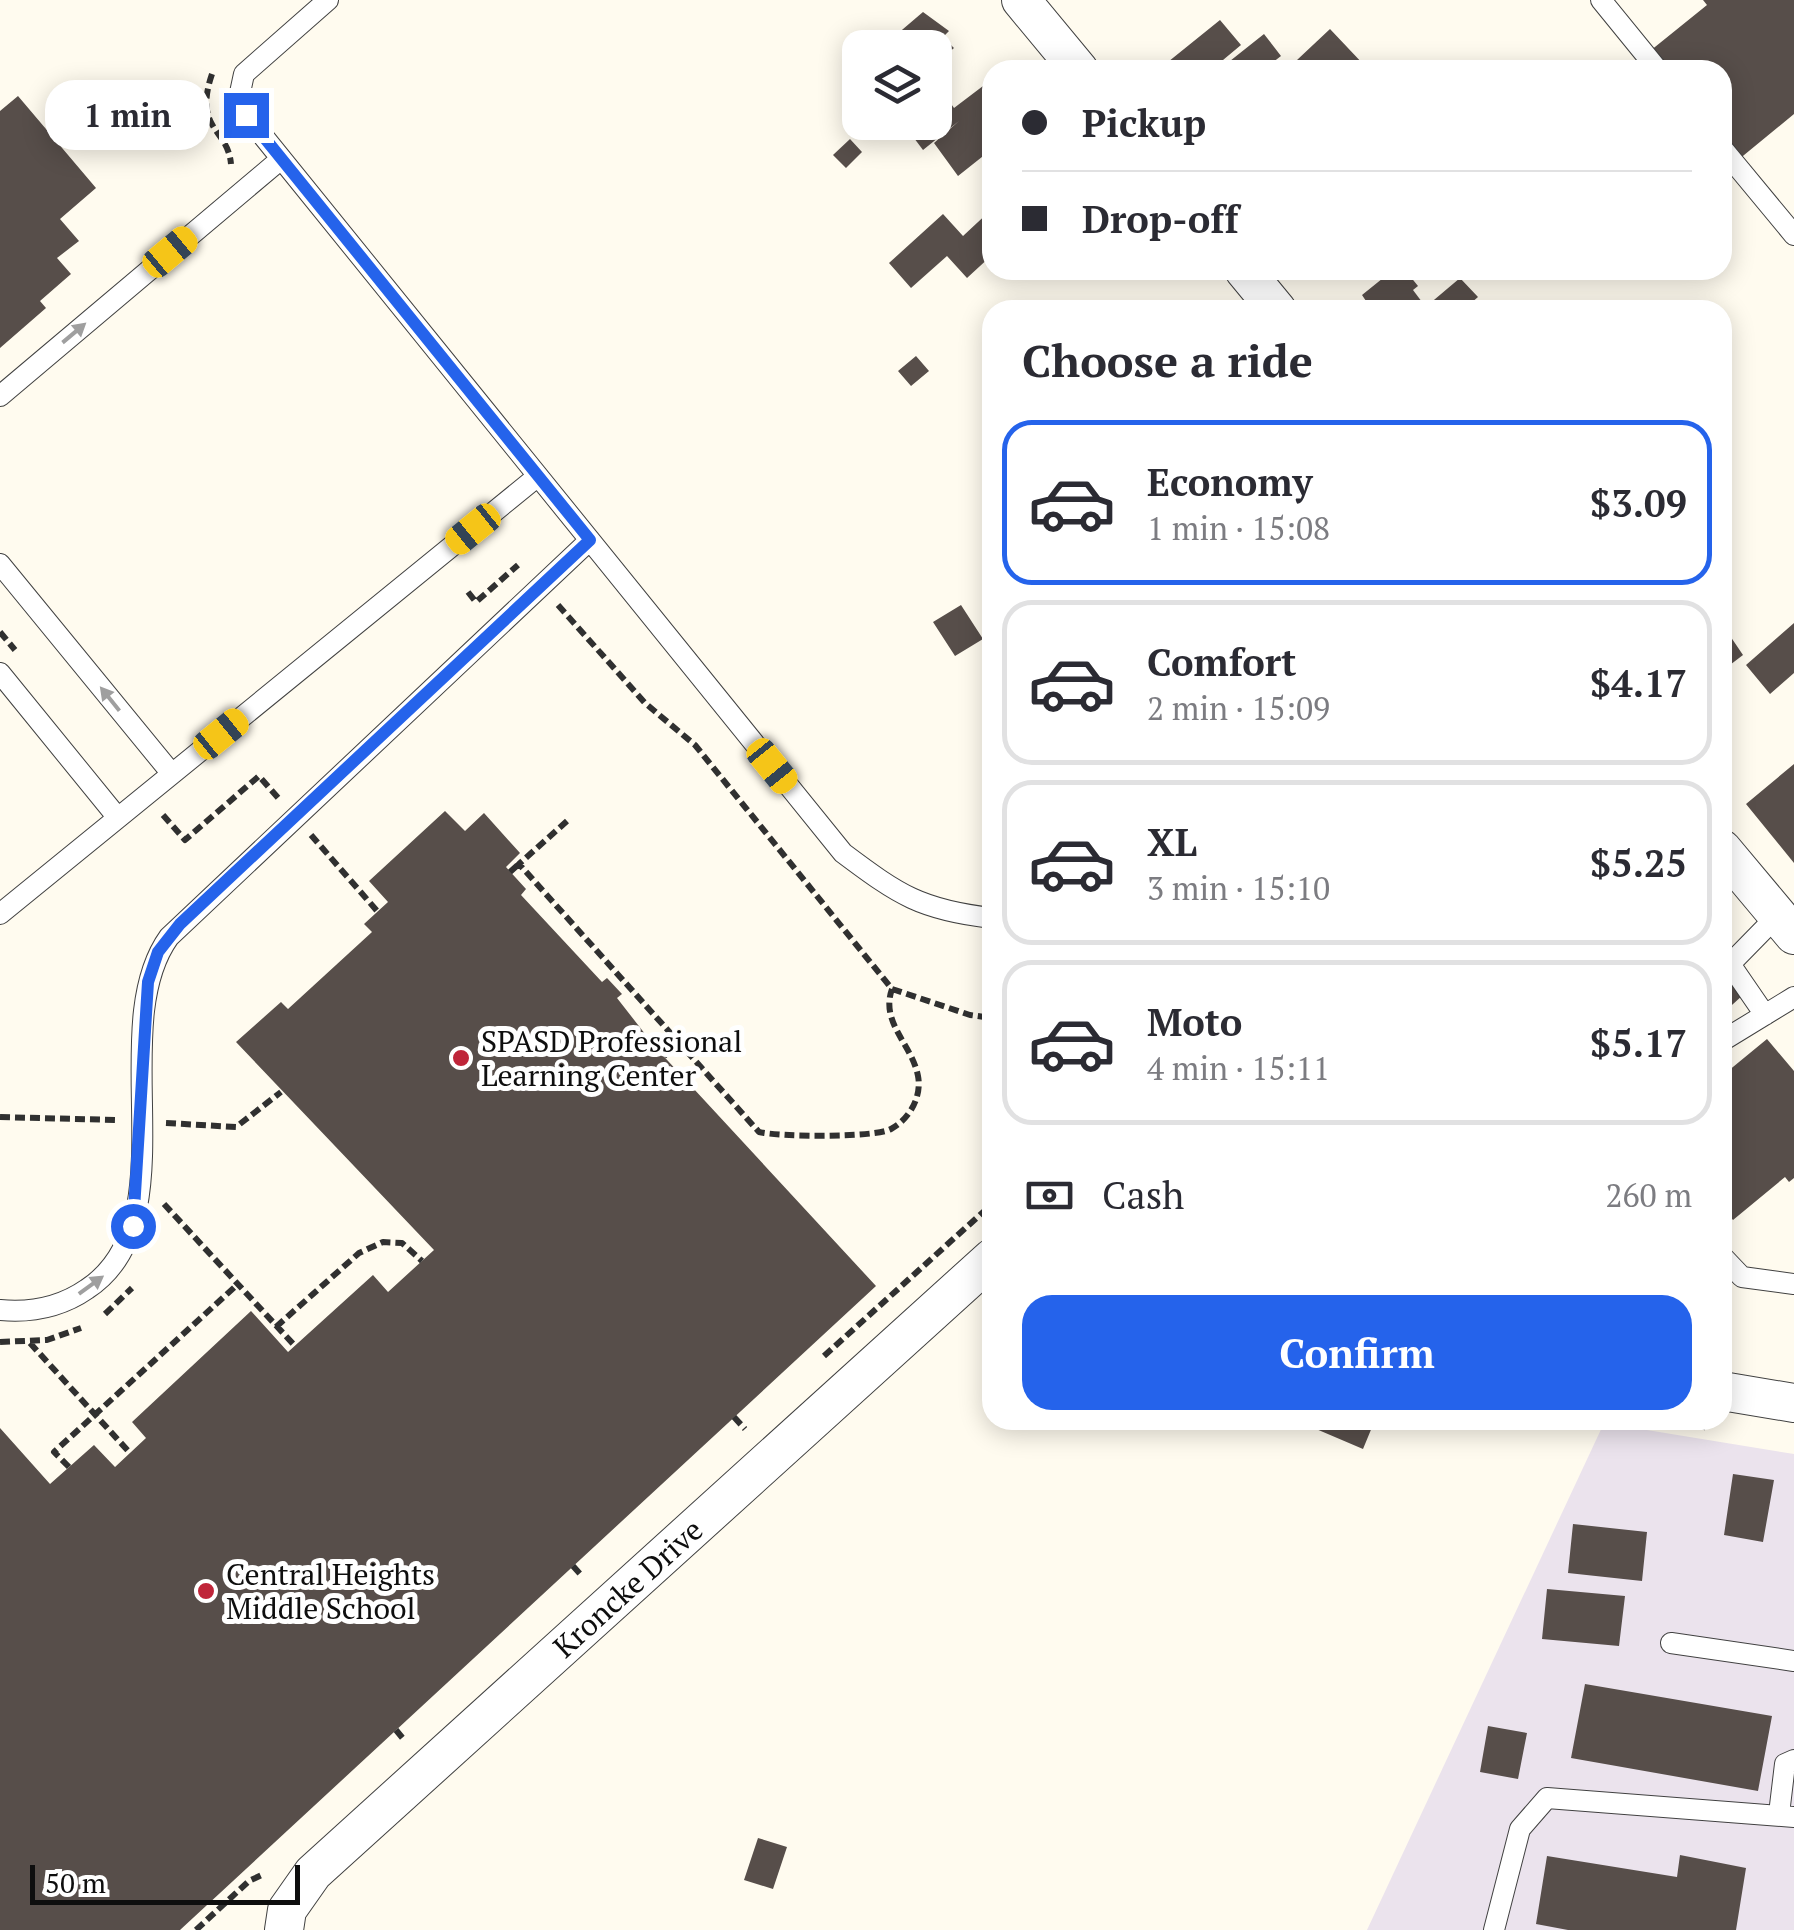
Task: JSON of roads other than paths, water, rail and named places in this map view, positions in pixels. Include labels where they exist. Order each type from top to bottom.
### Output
[{"type":"street","points":[[1021,0],[1070,60]]},
{"type":"street","points":[[1252,280],[1269,300]]},
{"type":"street","points":[[1732,861],[1786,926]]},
{"type":"street","name":"Kroncke Drive","points":[[284,1930],[292,1900],[313,1873],[982,1267]]},
{"type":"street","points":[[1732,1392],[1794,1403]]},
{"type":"lane","points":[[328,0],[244,74],[238,87],[238,102],[843,853],[904,898],[950,913],[982,917]]},
{"type":"lane","points":[[1601,0],[1650,60]]},
{"type":"lane","points":[[0,396],[280,158]]},
{"type":"lane","points":[[1732,160],[1794,235]]},
{"type":"lane","points":[[0,914],[538,476]]},
{"type":"lane","points":[[0,1310],[53,1306],[77,1296],[99,1282],[127,1245],[137,1193],[148,982],[168,937],[590,540]]},
{"type":"lane","points":[[0,564],[172,774]]},
{"type":"lane","points":[[0,673],[118,818]]},
{"type":"lane","points":[[1732,963],[1786,926]]},
{"type":"lane","points":[[1732,967],[1765,1015]]},
{"type":"lane","points":[[1732,1035],[1794,997]]},
{"type":"lane","points":[[1732,1266],[1742,1276],[1794,1284]]},
{"type":"lane","points":[[1672,1642],[1794,1661]]},
{"type":"lane","points":[[1494,1930],[1520,1829],[1547,1798],[1750,1816],[1786,1815],[1785,1764],[1794,1760]]},
{"type":"place","name":"SPASD Professional Learning Center","points":[[461,1058]]},
{"type":"place","name":"Central Heights Middle School","points":[[206,1591]]}]
